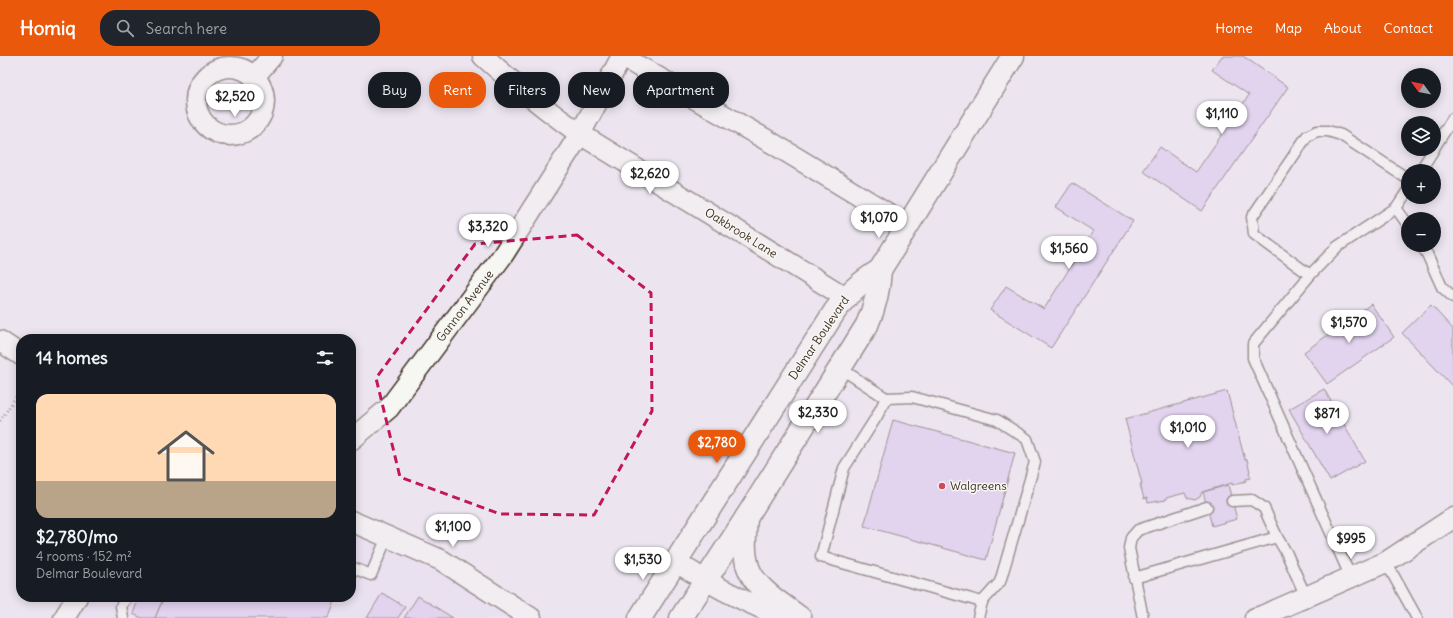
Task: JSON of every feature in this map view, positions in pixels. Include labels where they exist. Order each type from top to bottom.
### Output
[{"type":"main road","name":"Delmar Boulevard","points":[[640,618],[827,323],[845,297],[861,282],[880,270],[1013,56]]},
{"type":"main road","name":"Delmar Boulevard","points":[[681,618],[746,518],[866,326],[874,309],[879,289],[880,270]]},
{"type":"main road","points":[[746,518],[745,554],[752,576],[765,590],[800,618]]},
{"type":"street","points":[[254,77],[272,56]]},
{"type":"street","name":"Oakbrook Lane","points":[[483,56],[550,113],[580,134],[845,297]]},
{"type":"street","points":[[622,56],[772,143],[907,225]]},
{"type":"street","name":"Gannon Avenue","points":[[356,436],[394,402],[503,255],[580,134],[622,56]]},
{"type":"street","points":[[0,341],[16,351]]},
{"type":"street","points":[[1260,617],[1386,562],[1453,518]]},
{"type":"street","points":[[356,523],[441,560],[531,618]]},
{"type":"street","points":[[676,562],[705,581],[735,597],[785,618]]},
{"type":"street","points":[[64,618],[74,602]]},
{"type":"lane","points":[[1441,138],[1453,118]]},
{"type":"lane","points":[[1310,275],[1254,234],[1252,217],[1307,136],[1317,131],[1328,131],[1341,135],[1401,174]]},
{"type":"lane","points":[[1351,578],[1252,358],[1253,344],[1310,275],[1337,246],[1396,208],[1401,200]]},
{"type":"lane","points":[[1396,208],[1401,216]]},
{"type":"lane","points":[[1426,252],[1442,287],[1453,297]]},
{"type":"lane","points":[[840,368],[886,398],[912,397],[997,420],[1027,439],[1035,462],[1000,582],[982,602],[978,618]]},
{"type":"lane","points":[[886,398],[877,416],[844,468],[821,557],[982,602]]},
{"type":"lane","points":[[1232,501],[1252,500],[1264,508],[1306,597]]},
{"type":"lane","points":[[1142,618],[1129,548],[1131,538],[1138,530],[1207,508]]},
{"type":"lane","points":[[356,569],[371,575],[387,537]]},
{"type":"lane","points":[[1134,578],[1277,537]]},
{"type":"lane","points":[[1386,562],[1417,618]]},
{"type":"lane","points":[[123,618],[121,606],[124,602]]},
{"type":"path","points":[[0,421],[16,396]]},
{"type":"highlighted area","points":[[577,235],[651,293],[652,411],[594,515],[500,514],[400,477],[376,378],[475,244]]},
{"type":"shaded area","points":[[356,534],[420,562],[445,575],[514,618],[73,618],[84,602],[356,602]]},
{"type":"building","points":[[1222,56],[1243,56],[1288,87],[1202,211],[1143,171],[1160,147],[1196,172],[1249,95],[1212,70]]},
{"type":"building","points":[[1072,183],[1133,221],[1051,348],[990,310],[1006,286],[1044,309],[1093,231],[1056,207]]},
{"type":"building","points":[[1371,304],[1394,337],[1327,384],[1304,352]]},
{"type":"building","points":[[1431,305],[1453,329],[1453,387],[1402,333]]},
{"type":"building","points":[[1324,389],[1365,461],[1330,481],[1289,409]]},
{"type":"building","points":[[1227,391],[1251,478],[1232,485],[1232,483],[1202,492],[1200,497],[1195,500],[1187,498],[1185,493],[1166,498],[1166,500],[1148,503],[1147,498],[1144,499],[1140,484],[1142,484],[1125,419]]},
{"type":"building","points":[[893,420],[1015,453],[986,560],[864,526]]},
{"type":"building","points":[[1228,485],[1237,519],[1212,526],[1203,492]]},
{"type":"building","points":[[382,593],[405,607],[398,618],[367,618]]},
{"type":"building","points":[[418,596],[453,618],[404,618]]},
{"type":"building","points":[[137,602],[162,602],[155,618],[142,618],[133,614]]},
{"type":"building","points":[[162,602],[335,602],[328,618],[155,618]]},
{"type":"place","name":"Walgreens","points":[[942,486]]}]
